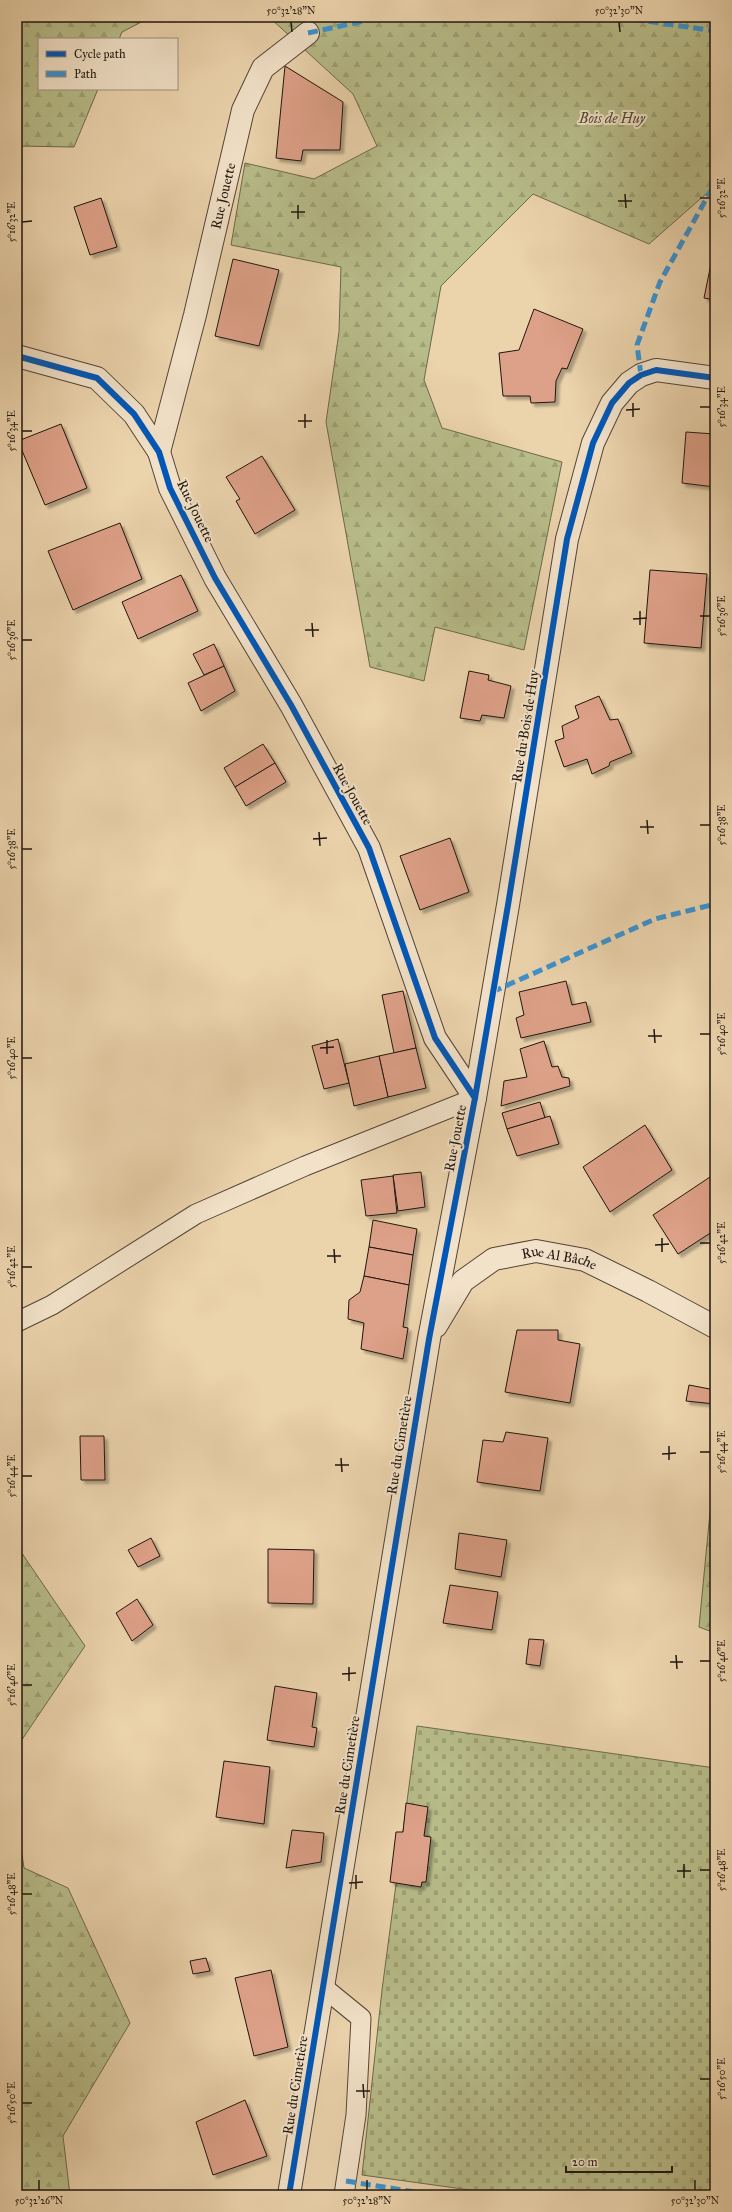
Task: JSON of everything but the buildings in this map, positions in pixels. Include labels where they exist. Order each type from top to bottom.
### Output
[{"type":"street","name":"Rue Jouette","points":[[159,452],[194,315],[243,110],[263,68],[308,32]]},
{"type":"street","name":"Rue Jouette","points":[[17,356],[97,378],[134,414],[159,452],[170,488],[216,578],[291,705],[369,848],[435,1038],[474,1098],[429,1339]]},
{"type":"street","name":"Rue du Bois de Huy","points":[[474,1098],[567,539],[593,443],[612,403],[629,383],[641,375],[656,370],[715,378]]},
{"type":"street","name":"Rue Al Bâche","points":[[429,1339],[463,1281],[494,1259],[536,1251],[585,1260],[648,1290],[715,1327]]},
{"type":"street","name":"Rue du Cimetière","points":[[289,2195],[429,1339]]},
{"type":"lane","points":[[17,1322],[52,1305],[196,1214],[304,1166],[474,1098]]},
{"type":"lane","points":[[323,1987],[361,2018],[356,2115],[344,2195]]},
{"type":"green space","points":[[17,17],[151,17],[122,32],[119,38],[38,38],[38,90],[98,90],[74,147],[17,146]]},
{"type":"green space","name":"Bois de Huy","points":[[269,17],[715,17],[715,186],[649,244],[533,194],[441,286],[424,380],[442,428],[562,462],[524,650],[435,627],[424,681],[370,667],[326,422],[339,332],[341,267],[231,245],[245,163],[314,179],[377,146],[353,94]]},
{"type":"green space","points":[[711,1502],[715,1504],[715,1633],[699,1627]]},
{"type":"green space","points":[[17,1546],[85,1646],[17,1747]]},
{"type":"green space","points":[[417,1726],[715,1768],[715,2195],[506,2195],[362,2175],[382,1990]]},
{"type":"green space","points":[[17,1821],[24,1868],[68,1888],[130,2023],[63,2136],[70,2195],[17,2195]]},
{"type":"marked path","points":[[308,33],[383,17]]},
{"type":"marked path","points":[[619,17],[715,31]]},
{"type":"marked path","points":[[641,375],[637,345],[660,282],[715,183]]},
{"type":"marked path","points":[[492,992],[655,919],[715,904]]},
{"type":"marked path","points":[[346,2181],[434,2195]]},
{"type":"cycle path","points":[[17,356],[97,378],[134,414],[159,452],[170,488],[215,578],[291,705],[369,848],[435,1038],[475,1098]]},
{"type":"cycle path","points":[[289,2195],[429,1339],[475,1098],[508,905],[567,539],[593,443],[612,403],[629,383],[641,375],[656,370],[715,378]]}]
